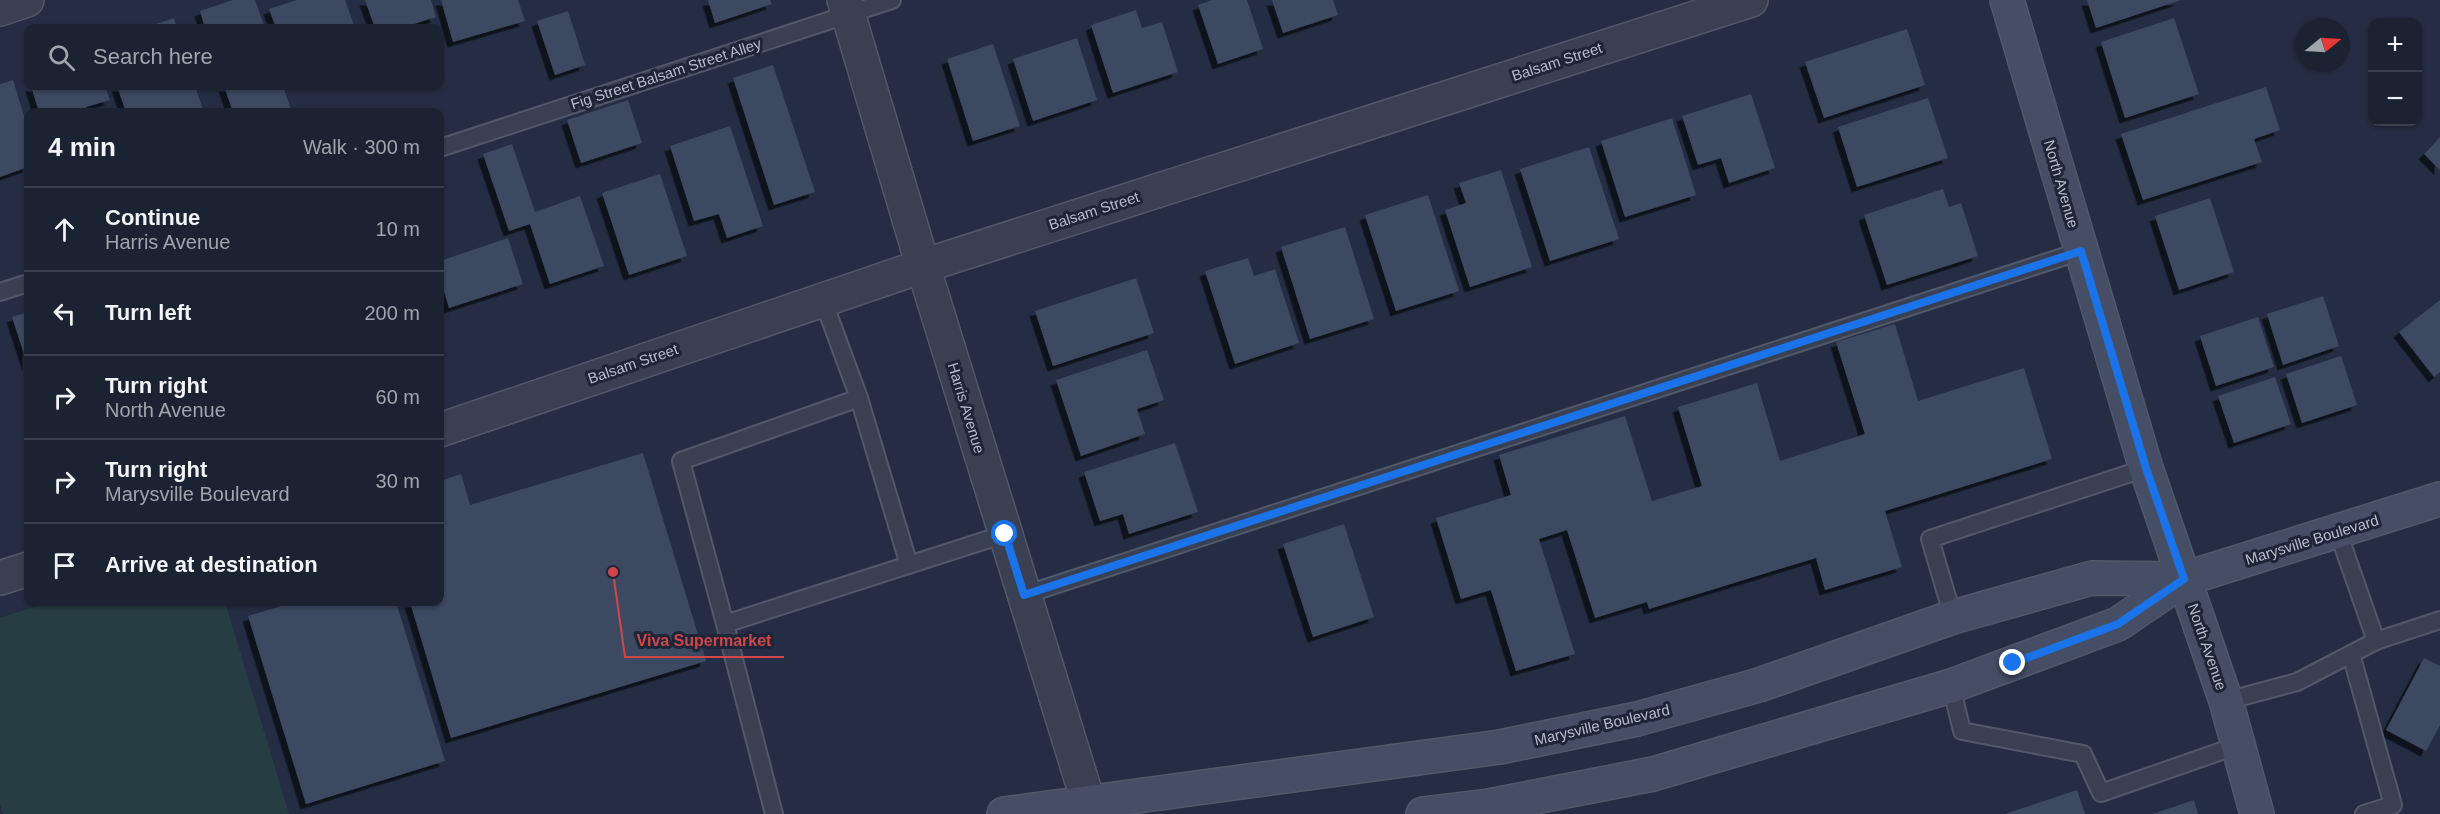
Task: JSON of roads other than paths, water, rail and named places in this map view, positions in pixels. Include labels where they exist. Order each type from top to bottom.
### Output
[{"type":"main road","name":"North Avenue","points":[[2007,0],[2146,468],[2226,701],[2257,814]]},
{"type":"main road","name":"Marysville Boulevard","points":[[1423,814],[1490,810],[1653,774],[1951,686],[2118,624],[2184,579],[2440,500]]},
{"type":"main road","name":"Marysville Boulevard","points":[[1004,814],[1090,808],[1500,747],[1637,719],[1759,685],[1953,617],[2092,578],[2184,579]]},
{"type":"street","points":[[0,9],[27,0]]},
{"type":"street","name":"Balsam Street","points":[[444,429],[923,266],[1751,0]]},
{"type":"street","name":"Harris Avenue","points":[[846,7],[923,266],[1090,808]]},
{"type":"street","points":[[0,578],[24,570]]},
{"type":"lane","name":"Fig Street Balsam Street Alley","points":[[444,147],[846,7],[892,0]]},
{"type":"lane","points":[[1024,595],[2081,251]]},
{"type":"lane","points":[[0,292],[24,284]]},
{"type":"lane","points":[[823,300],[859,398],[909,565]]},
{"type":"lane","points":[[774,814],[681,461],[859,398]]},
{"type":"lane","points":[[1953,617],[1930,539],[2146,468]]},
{"type":"lane","points":[[2338,532],[2376,641]]},
{"type":"lane","points":[[725,624],[1005,534]]},
{"type":"lane","points":[[2226,701],[2297,682],[2376,641],[2440,620]]},
{"type":"lane","points":[[2351,654],[2393,805],[2364,814]]},
{"type":"lane","points":[[1951,686],[1962,731],[2083,753],[2101,793],[2239,745]]},
{"type":"place","name":"Viva Supermarket","points":[[613,572]]}]
